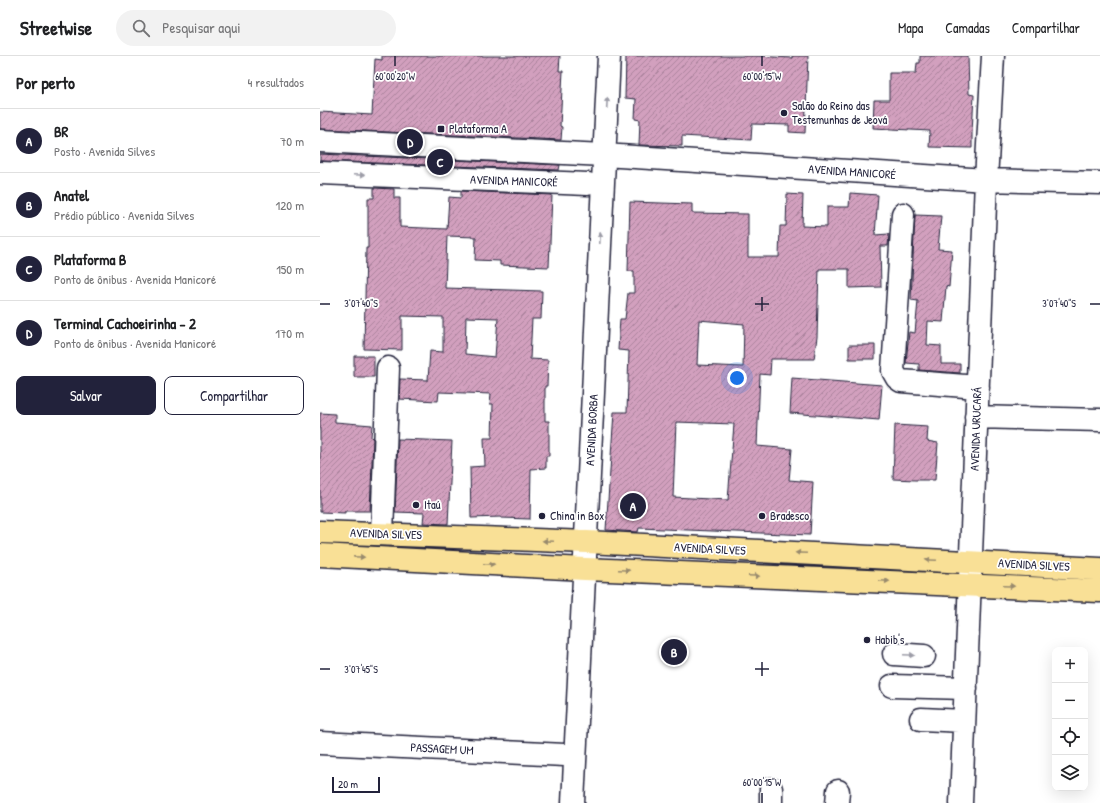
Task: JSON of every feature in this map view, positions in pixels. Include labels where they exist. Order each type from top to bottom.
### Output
[{"type":"main road","name":"AVENIDA SILVES","points":[[320,532],[580,542],[1100,568]]},
{"type":"main road","name":"AVENIDA SILVES","points":[[320,555],[1100,591]]},
{"type":"street","name":"AVENIDA BORBA","points":[[573,803],[579,568],[597,155],[595,56]]},
{"type":"street","name":"AVENIDA BORBA","points":[[580,542],[588,184],[597,155],[609,56]]},
{"type":"street","name":"AVENIDA URUCARÁ","points":[[961,803],[986,180],[993,56]]},
{"type":"street","name":"AVENIDA MANICORÉ","points":[[320,141],[597,155],[986,180],[1100,183]]},
{"type":"street","name":"AVENIDA MANICORÉ","points":[[320,173],[588,184]]},
{"type":"street","points":[[903,214],[893,371],[897,378],[901,381],[978,387]]},
{"type":"street","points":[[382,534],[388,368]]},
{"type":"street","points":[[976,417],[1100,420]]},
{"type":"street","name":"AVENIDA BORBA","points":[[562,803],[579,568]]},
{"type":"street","points":[[894,654],[924,656]]},
{"type":"street","points":[[892,686],[966,688]]},
{"type":"street","points":[[921,719],[964,721]]},
{"type":"street","name":"PASSAGEM UM","points":[[320,744],[565,755]]},
{"type":"building","points":[[382,56],[560,56],[559,71],[563,71],[560,126],[562,127],[561,140],[320,129],[320,112],[372,115],[375,59],[382,60]]},
{"type":"building","points":[[626,56],[756,56],[792,58],[792,56],[808,56],[805,133],[789,132],[789,125],[752,124],[751,140],[682,136],[682,146],[639,145],[640,120],[635,119],[636,99],[625,98]]},
{"type":"building","points":[[920,56],[968,56],[969,94],[974,95],[972,148],[929,147],[930,131],[873,128],[874,100],[889,100],[889,73],[916,73],[917,63],[920,63]]},
{"type":"building","points":[[320,154],[560,165],[559,170],[320,161]]},
{"type":"building","points":[[374,188],[394,189],[394,198],[400,198],[400,227],[447,229],[449,197],[461,198],[461,191],[552,195],[549,267],[500,265],[500,261],[475,260],[476,237],[447,236],[445,288],[542,291],[541,319],[532,319],[530,359],[548,360],[547,386],[545,386],[545,421],[549,421],[549,456],[546,456],[546,468],[531,469],[530,519],[501,517],[471,518],[470,467],[485,466],[484,438],[492,438],[493,404],[490,404],[491,394],[439,392],[438,401],[399,399],[400,379],[428,380],[430,351],[443,352],[443,317],[402,316],[402,350],[364,349],[366,248],[368,248],[368,198],[374,198]],"holes":[[[466,317],[498,318],[495,357],[465,354]]]},
{"type":"building","points":[[850,193],[878,195],[875,235],[889,234],[888,246],[880,246],[881,287],[849,288],[849,269],[819,269],[817,337],[814,359],[771,359],[770,375],[760,374],[757,446],[792,449],[789,480],[813,482],[810,535],[639,528],[638,532],[606,530],[614,412],[627,412],[629,351],[618,350],[620,319],[625,319],[628,293],[634,293],[634,271],[628,271],[630,202],[692,204],[692,213],[748,214],[748,257],[779,257],[780,226],[786,226],[787,194],[803,195],[802,226],[827,227],[827,207],[849,207]],"holes":[[[699,320],[744,324],[743,367],[697,365]],[[676,422],[734,424],[728,500],[673,497]]]},
{"type":"building","points":[[915,215],[941,216],[938,249],[952,250],[949,287],[946,286],[943,322],[928,321],[927,345],[941,346],[941,364],[960,364],[960,373],[919,370],[919,364],[906,363],[909,332],[915,333],[918,301],[911,300]]},
{"type":"building","points":[[849,345],[875,345],[875,359],[849,359]]},
{"type":"building","points":[[354,356],[374,356],[374,377],[354,377]]},
{"type":"building","points":[[792,378],[882,385],[879,420],[790,413]]},
{"type":"building","points":[[320,413],[335,414],[335,422],[372,425],[371,437],[373,439],[370,511],[345,511],[345,513],[320,512]]},
{"type":"building","points":[[895,425],[928,427],[927,441],[938,443],[935,480],[893,479]]},
{"type":"building","points":[[398,439],[452,441],[448,524],[423,523],[424,513],[395,512]]},
{"type":"place","name":"Salão do Reino das Testemunhas de Jeová","points":[[784,113]]},
{"type":"place","name":"Plataforma A","points":[[441,129]]},
{"type":"place","name":"Terminal Cachoeirinha - 2","points":[[410,142]]},
{"type":"place","name":"Plataforma B","points":[[440,162]]},
{"type":"place","name":"Itaú","points":[[416,505]]},
{"type":"place","name":"BR","points":[[633,506]]},
{"type":"place","name":"China in Box","points":[[542,516]]},
{"type":"place","name":"Bradesco","points":[[762,516]]},
{"type":"place","name":"Habib's","points":[[867,640]]},
{"type":"place","name":"Anatel","points":[[674,652]]}]
